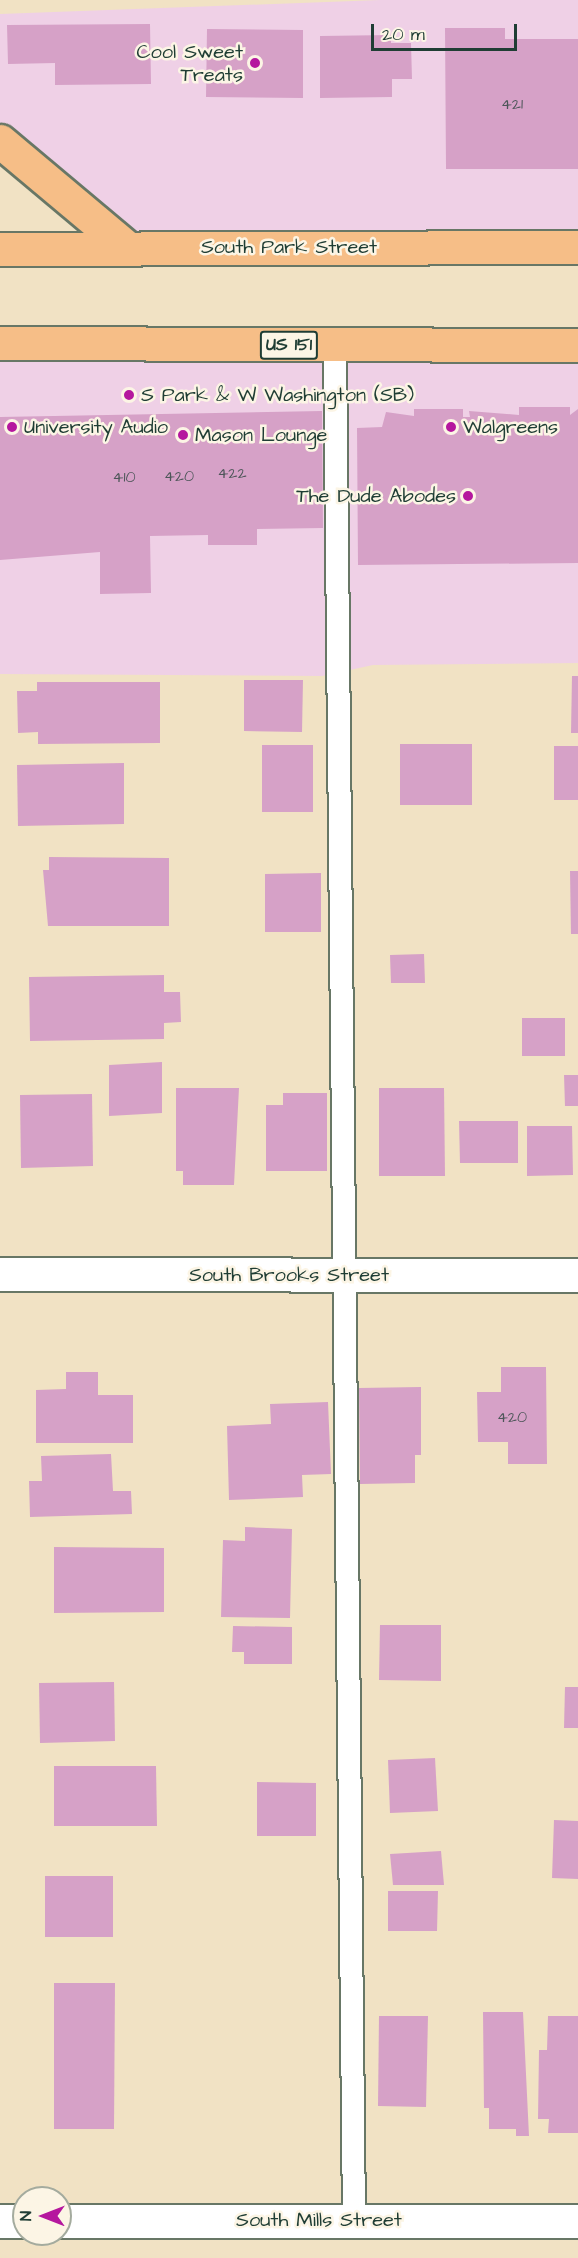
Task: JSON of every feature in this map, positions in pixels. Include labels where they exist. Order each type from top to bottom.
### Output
[{"type":"main road","points":[[0,141],[125,246]]},
{"type":"main road","name":"South Park Street","points":[[0,249],[125,246],[578,247]]},
{"type":"main road","name":"US 151","points":[[0,343],[578,345]]},
{"type":"street","name":"South Brooks Street","points":[[0,1274],[578,1275]]},
{"type":"street","name":"South Mills Street","points":[[72,2221],[578,2221]]},
{"type":"lane","points":[[335,345],[354,2220]]},
{"type":"shaded area","points":[[380,0],[578,0],[578,247],[125,246],[0,141],[0,14]]},
{"type":"shaded area","points":[[0,343],[578,345],[578,663],[373,665],[322,676],[0,674]]},
{"type":"building","points":[[150,24],[151,84],[55,85],[55,63],[8,64],[7,25]]},
{"type":"building","points":[[445,28],[505,28],[505,39],[578,39],[578,169],[446,169]]},
{"type":"building","name":"Cool Sweet Treats","points":[[207,29],[303,30],[303,98],[206,97]]},
{"type":"building","points":[[391,35],[391,43],[411,43],[412,79],[392,79],[392,97],[320,98],[320,36]]},
{"type":"building","name":"The Dude Abodes","points":[[519,407],[570,407],[570,415],[578,409],[578,563],[358,565],[357,428],[382,427],[386,412],[414,416],[414,409],[463,409],[463,417],[470,417],[469,411],[519,415]]},
{"type":"building","points":[[322,411],[323,528],[257,529],[257,545],[208,545],[208,535],[150,536],[151,593],[100,594],[100,552],[0,560],[0,417]]},
{"type":"building","points":[[572,676],[578,676],[578,733],[571,733]]},
{"type":"building","points":[[244,680],[303,680],[302,732],[244,731]]},
{"type":"building","points":[[37,682],[160,682],[160,743],[38,744],[38,732],[18,733],[17,691],[37,691]]},
{"type":"building","points":[[400,744],[472,744],[472,805],[400,805]]},
{"type":"building","points":[[262,745],[313,745],[313,812],[262,812]]},
{"type":"building","points":[[554,746],[578,746],[578,800],[554,800]]},
{"type":"building","points":[[124,763],[124,824],[18,826],[17,765]]},
{"type":"building","points":[[49,857],[169,858],[169,926],[48,926],[43,870],[49,870]]},
{"type":"building","points":[[570,871],[578,871],[578,934],[571,934]]},
{"type":"building","points":[[321,873],[321,932],[265,932],[265,874]]},
{"type":"building","points":[[424,954],[425,983],[391,983],[390,955]]},
{"type":"building","points":[[164,975],[164,992],[180,992],[181,1022],[164,1023],[164,1039],[30,1041],[29,977]]},
{"type":"building","points":[[522,1018],[565,1018],[565,1056],[522,1056]]},
{"type":"building","points":[[162,1062],[162,1113],[109,1116],[109,1065]]},
{"type":"building","points":[[564,1075],[578,1075],[578,1106],[565,1106]]},
{"type":"building","points":[[176,1088],[239,1088],[234,1185],[183,1185],[183,1171],[176,1171]]},
{"type":"building","points":[[379,1088],[444,1088],[445,1176],[379,1176]]},
{"type":"building","points":[[283,1093],[327,1093],[327,1171],[266,1171],[266,1105],[283,1105]]},
{"type":"building","points":[[92,1094],[93,1166],[21,1168],[20,1095]]},
{"type":"building","points":[[459,1121],[518,1121],[518,1163],[460,1163]]},
{"type":"building","points":[[527,1126],[572,1126],[573,1175],[527,1176]]},
{"type":"building","points":[[501,1367],[546,1367],[547,1464],[508,1464],[508,1442],[478,1442],[477,1392],[501,1392]]},
{"type":"building","points":[[66,1372],[98,1372],[98,1395],[133,1395],[133,1443],[36,1443],[36,1390],[66,1389]]},
{"type":"building","points":[[421,1387],[421,1455],[415,1455],[415,1483],[360,1484],[359,1388]]},
{"type":"building","points":[[328,1402],[331,1474],[302,1475],[303,1497],[229,1500],[227,1426],[271,1424],[270,1404]]},
{"type":"building","points":[[111,1454],[113,1491],[131,1491],[132,1514],[30,1517],[29,1481],[42,1481],[41,1456]]},
{"type":"building","points":[[245,1527],[292,1529],[290,1618],[221,1617],[223,1540],[245,1541]]},
{"type":"building","points":[[54,1547],[164,1548],[164,1612],[54,1613]]},
{"type":"building","points":[[380,1625],[441,1625],[441,1681],[379,1680]]},
{"type":"building","points":[[233,1626],[292,1627],[292,1664],[244,1664],[244,1652],[232,1652]]},
{"type":"building","points":[[114,1682],[115,1741],[40,1743],[39,1683]]},
{"type":"building","points":[[565,1687],[578,1687],[578,1728],[564,1728]]},
{"type":"building","points":[[435,1758],[438,1811],[390,1813],[388,1760]]},
{"type":"building","points":[[54,1766],[156,1766],[157,1826],[54,1826]]},
{"type":"building","points":[[257,1782],[316,1783],[316,1836],[257,1836]]},
{"type":"building","points":[[554,1820],[578,1821],[578,1879],[552,1878]]},
{"type":"building","points":[[441,1851],[444,1885],[393,1885],[390,1854]]},
{"type":"building","points":[[45,1876],[113,1876],[113,1937],[45,1937]]},
{"type":"building","points":[[388,1891],[438,1891],[437,1931],[388,1931]]},
{"type":"building","points":[[54,1983],[115,1983],[114,2129],[54,2129]]},
{"type":"building","points":[[483,2012],[523,2012],[529,2136],[516,2136],[516,2129],[489,2129],[489,2108],[484,2108]]},
{"type":"building","points":[[379,2016],[428,2016],[426,2107],[378,2106]]},
{"type":"building","points":[[548,2016],[578,2016],[578,2133],[548,2133],[549,2119],[538,2119],[539,2050],[547,2050]]},
{"type":"place","name":"Cool Sweet Treats","points":[[255,63]]},
{"type":"place","name":"S Park & W Washington (SB)","points":[[129,395]]},
{"type":"place","name":"University Audio","points":[[12,427]]},
{"type":"place","name":"Walgreens","points":[[451,427]]},
{"type":"place","name":"Mason Lounge","points":[[183,435]]},
{"type":"place","name":"The Dude Abodes","points":[[468,496]]}]
